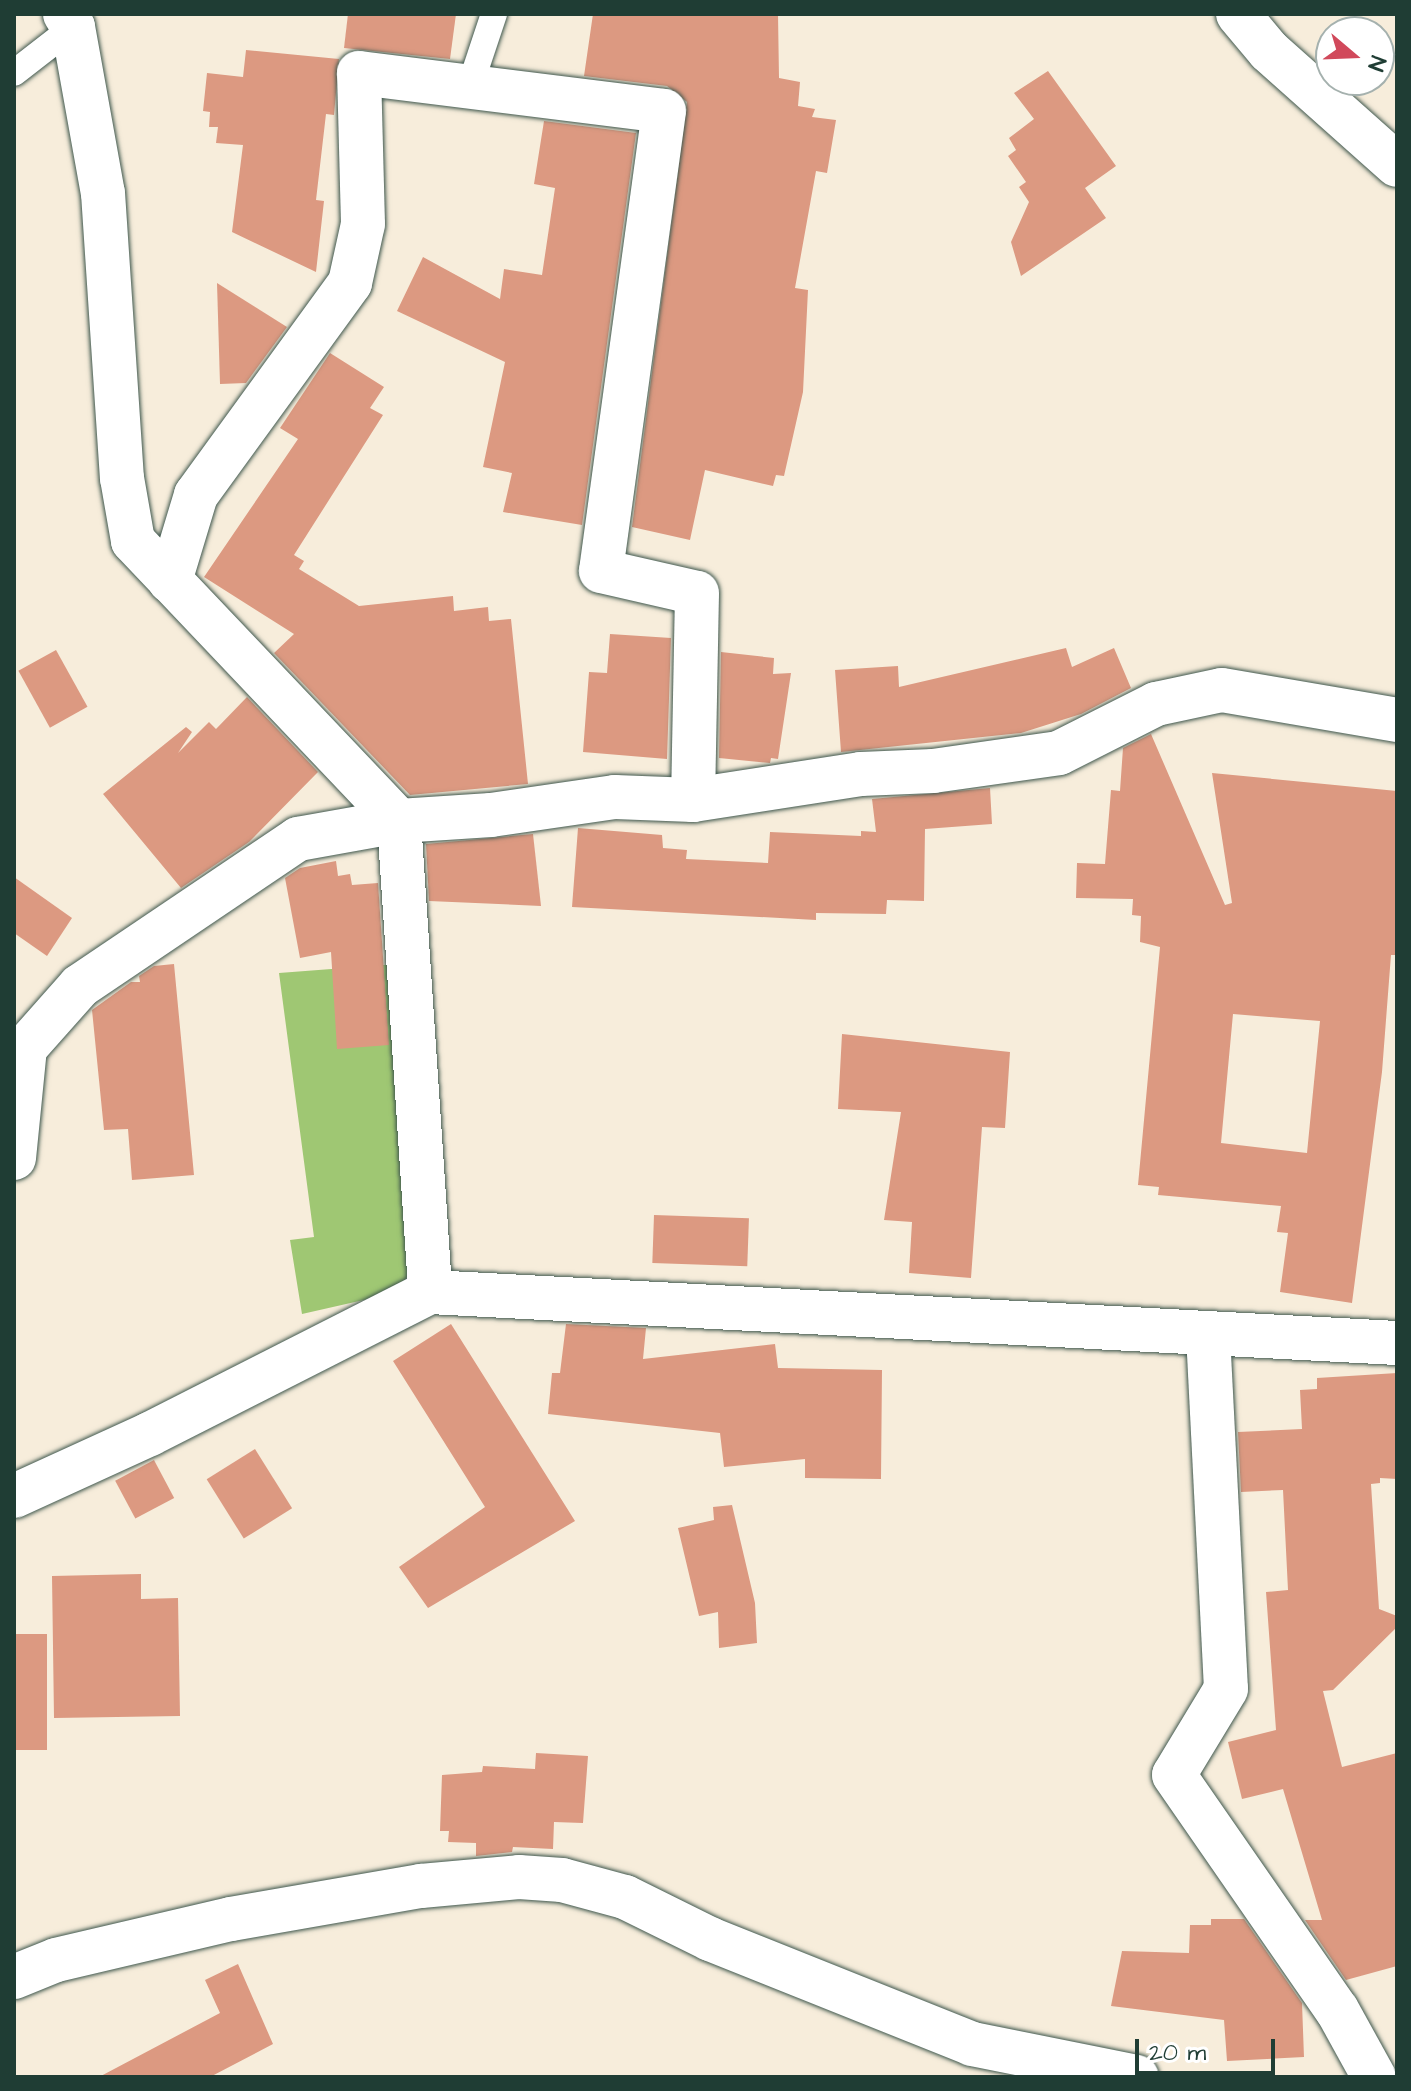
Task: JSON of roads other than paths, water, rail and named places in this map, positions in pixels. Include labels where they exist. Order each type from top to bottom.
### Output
[{"type":"street","points":[[1238,14],[1269,51],[1397,165]]},
{"type":"street","points":[[69,20],[103,193],[122,478],[133,541],[399,821],[430,1292]]},
{"type":"street","points":[[170,581],[196,495],[350,283],[363,224],[359,73],[664,111],[601,571],[697,593],[693,800]]},
{"type":"street","points":[[14,1158],[20,1048],[80,986],[298,839],[399,821],[491,815],[615,797],[693,800],[861,774],[933,771],[1059,753],[1156,704],[1222,690],[1397,720]]},
{"type":"street","points":[[14,1496],[150,1434],[430,1292],[1397,1343]]},
{"type":"street","points":[[1208,1334],[1226,1689],[1174,1775],[1337,2010],[1374,2077]]},
{"type":"street","points":[[14,1977],[56,1960],[259,1914],[421,1886],[519,1877],[562,1880],[625,1897],[710,1939],[972,2044],[1137,2077]]},
{"type":"lane","points":[[470,86],[494,14]]},
{"type":"lane","points":[[14,73],[69,20]]}]
